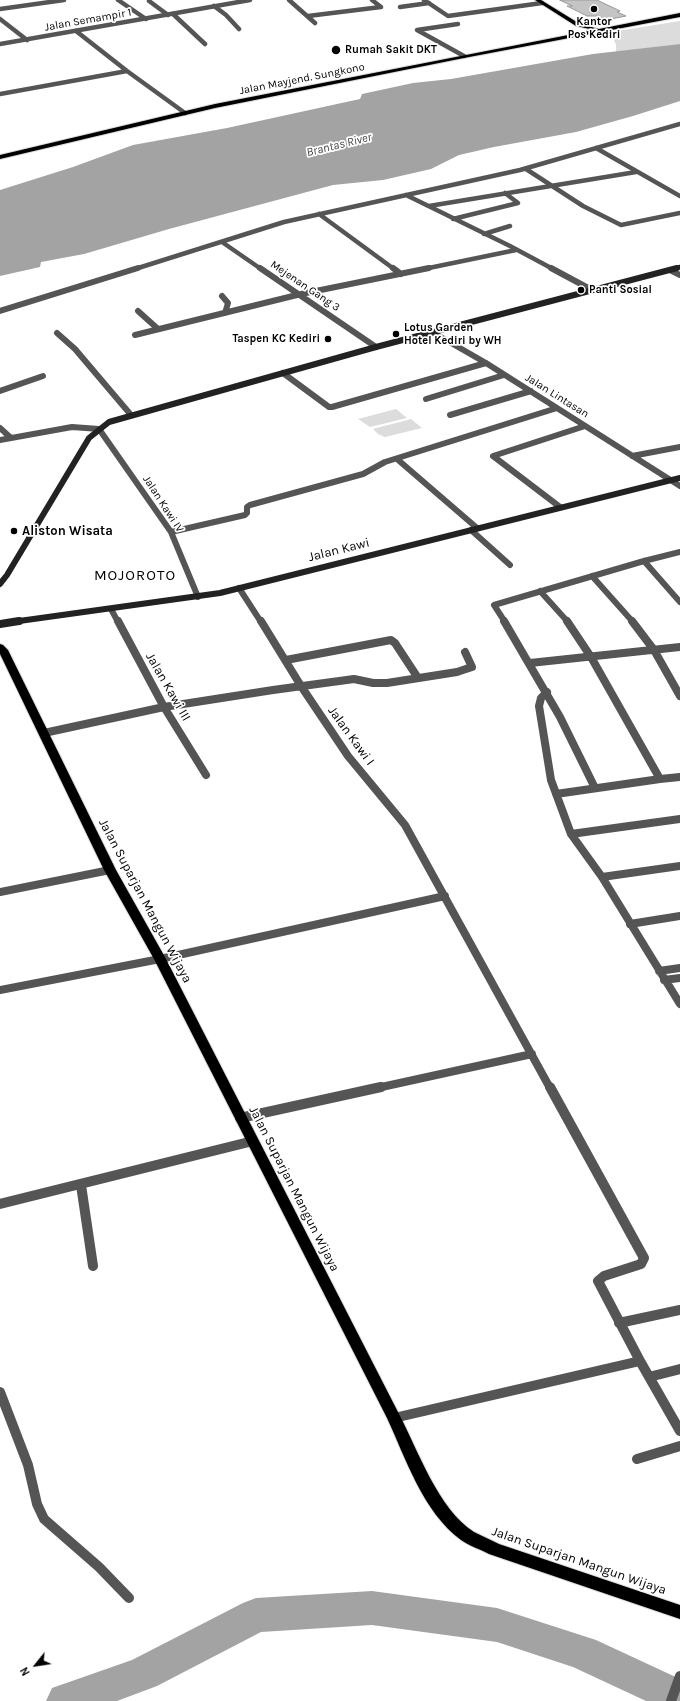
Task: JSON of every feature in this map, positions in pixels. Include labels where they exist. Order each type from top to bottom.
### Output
[{"type":"highway","name":"Jalan Suparjan Mangun Wijaya","points":[[0,647],[3,650],[44,732],[110,870],[160,960],[253,1141],[394,1418],[428,1489],[446,1515],[468,1536],[494,1549],[680,1612]]},
{"type":"main road","points":[[539,1],[578,25],[593,29],[610,30]]},
{"type":"main road","name":"Jalan Mayjend. Sungkono","points":[[0,157],[185,113],[464,56],[610,30],[680,15]]},
{"type":"main road","points":[[567,37],[580,32],[578,25]]},
{"type":"main road","points":[[0,584],[89,438],[109,422],[376,347],[680,267]]},
{"type":"main road","name":"Jalan Kawi","points":[[0,624],[198,597],[680,478]]},
{"type":"street","points":[[28,0],[34,4]]},
{"type":"street","points":[[0,9],[64,0]]},
{"type":"street","points":[[118,0],[146,18]]},
{"type":"street","name":"Jalan Semampir 1","points":[[0,44],[250,0]]},
{"type":"street","points":[[289,0],[315,23]]},
{"type":"street","points":[[308,16],[381,7],[372,0]]},
{"type":"street","points":[[424,0],[445,15],[450,16],[539,1]]},
{"type":"street","points":[[149,1],[171,14],[205,44]]},
{"type":"street","points":[[400,7],[429,3]]},
{"type":"street","points":[[214,6],[226,15],[239,29]]},
{"type":"street","points":[[0,19],[27,40]]},
{"type":"street","points":[[458,24],[417,30],[464,56]]},
{"type":"street","points":[[0,27],[22,41]]},
{"type":"street","points":[[76,31],[185,113]]},
{"type":"street","points":[[0,94],[127,70]]},
{"type":"street","points":[[0,311],[284,222],[406,194],[526,169],[680,124]]},
{"type":"street","points":[[596,148],[680,196]]},
{"type":"street","points":[[526,169],[583,206],[621,225],[680,213]]},
{"type":"street","points":[[429,206],[636,172]]},
{"type":"street","points":[[453,218],[518,203],[506,193]]},
{"type":"street","points":[[406,194],[592,290]]},
{"type":"street","points":[[319,214],[401,274]]},
{"type":"street","points":[[484,234],[510,226]]},
{"type":"street","name":"Mejenan Gang 3","points":[[222,242],[301,294],[376,347]]},
{"type":"street","points":[[135,335],[301,294],[516,250]]},
{"type":"street","points":[[670,270],[680,275]]},
{"type":"street","points":[[222,296],[228,303],[225,313]]},
{"type":"street","points":[[138,311],[158,329]]},
{"type":"street","name":"Jalan Lintasan","points":[[432,332],[486,363],[680,486]]},
{"type":"street","points":[[57,333],[75,349],[131,415]]},
{"type":"street","points":[[283,373],[329,407],[332,407],[486,363]]},
{"type":"street","points":[[426,399],[504,375]]},
{"type":"street","points":[[0,392],[43,376]]},
{"type":"street","points":[[450,415],[530,391]]},
{"type":"street","points":[[171,532],[245,515],[247,514],[247,507],[250,505],[363,474],[380,464],[557,408]]},
{"type":"street","points":[[560,508],[493,456],[585,426]]},
{"type":"street","points":[[0,440],[72,427],[99,429]]},
{"type":"street","points":[[0,428],[11,438]]},
{"type":"street","name":"Jalan Kawi IV","points":[[99,429],[171,532],[198,597]]},
{"type":"street","points":[[632,456],[680,447]]},
{"type":"street","points":[[397,459],[474,529],[510,566]]},
{"type":"street","points":[[594,788],[585,766],[547,692],[494,605],[644,561],[680,552]]},
{"type":"street","points":[[644,561],[680,602]]},
{"type":"street","points":[[592,576],[627,615],[654,650],[680,696]]},
{"type":"street","name":"Jalan Kawi I","points":[[239,588],[286,660],[301,686],[348,756],[405,825],[643,1255],[644,1260],[641,1264],[604,1276],[598,1281],[619,1323]]},
{"type":"street","points":[[540,591],[570,625],[591,657],[660,779]]},
{"type":"street","name":"Jalan Kawi III","points":[[111,609],[164,707],[206,775]]},
{"type":"street","points":[[286,660],[391,640],[395,643],[418,678]]},
{"type":"street","points":[[530,663],[680,647]]},
{"type":"street","points":[[44,732],[164,707],[301,686],[354,679],[373,683],[386,683],[458,672],[470,669],[472,666],[465,652]]},
{"type":"street","points":[[547,692],[541,698],[539,706],[551,780],[571,834],[602,877],[680,1004]]},
{"type":"street","points":[[556,794],[680,777]]},
{"type":"street","points":[[571,834],[680,819]]},
{"type":"street","points":[[602,877],[680,866]]},
{"type":"street","points":[[0,892],[110,870]]},
{"type":"street","points":[[0,990],[160,960],[445,896]]},
{"type":"street","points":[[630,924],[680,916]]},
{"type":"street","points":[[659,971],[680,968]]},
{"type":"street","points":[[664,980],[680,978]]},
{"type":"street","points":[[240,1118],[532,1054]]},
{"type":"street","points":[[0,1204],[253,1141]]},
{"type":"street","points":[[81,1185],[93,1266]]},
{"type":"street","points":[[678,1424],[649,1377],[619,1323],[680,1310]]},
{"type":"street","points":[[394,1418],[640,1360]]},
{"type":"street","points":[[649,1377],[680,1369]]},
{"type":"street","points":[[0,1392],[28,1465],[39,1511],[44,1519],[99,1567],[129,1598]]},
{"type":"street","points":[[637,1459],[680,1446]]},
{"type":"street","points":[[671,1701],[680,1676]]},
{"type":"shaded area","points":[[680,21],[680,44],[616,52],[616,45],[614,41],[605,33]]},
{"type":"shaded area","points":[[396,409],[407,418],[370,427],[358,419]]},
{"type":"shaded area","points":[[411,419],[422,428],[385,437],[378,434],[373,429]]},
{"type":"water","name":"Brantas River","points":[[680,44],[680,101],[576,132],[459,155],[431,169],[383,180],[333,185],[169,229],[84,254],[41,262],[40,267],[0,276],[0,190],[73,167],[133,145],[227,128],[360,99],[362,94],[413,83],[451,79],[593,54]]},
{"type":"building","name":"Kantor Pos Kediri","points":[[560,0],[597,0],[620,11],[617,12],[626,16],[606,20],[599,16],[587,16],[567,6],[572,6]]},
{"type":"waterway","points":[[66,1701],[143,1674],[256,1615],[372,1608],[497,1625],[582,1652],[680,1698]]},
{"type":"place","name":"Kantor Pos Kediri","points":[[594,9]]},
{"type":"place","name":"Rumah Sakit DKT","points":[[336,50]]},
{"type":"place","name":"Panti Sosial","points":[[581,290]]},
{"type":"place","name":"Lotus Garden Hotel Kediri by WH","points":[[396,334]]},
{"type":"place","name":"Taspen KC Kediri","points":[[328,339]]},
{"type":"place","name":"Aliston Wisata","points":[[14,531]]},
{"type":"district","name":"MOJOROTO","points":[[135,576]]}]
